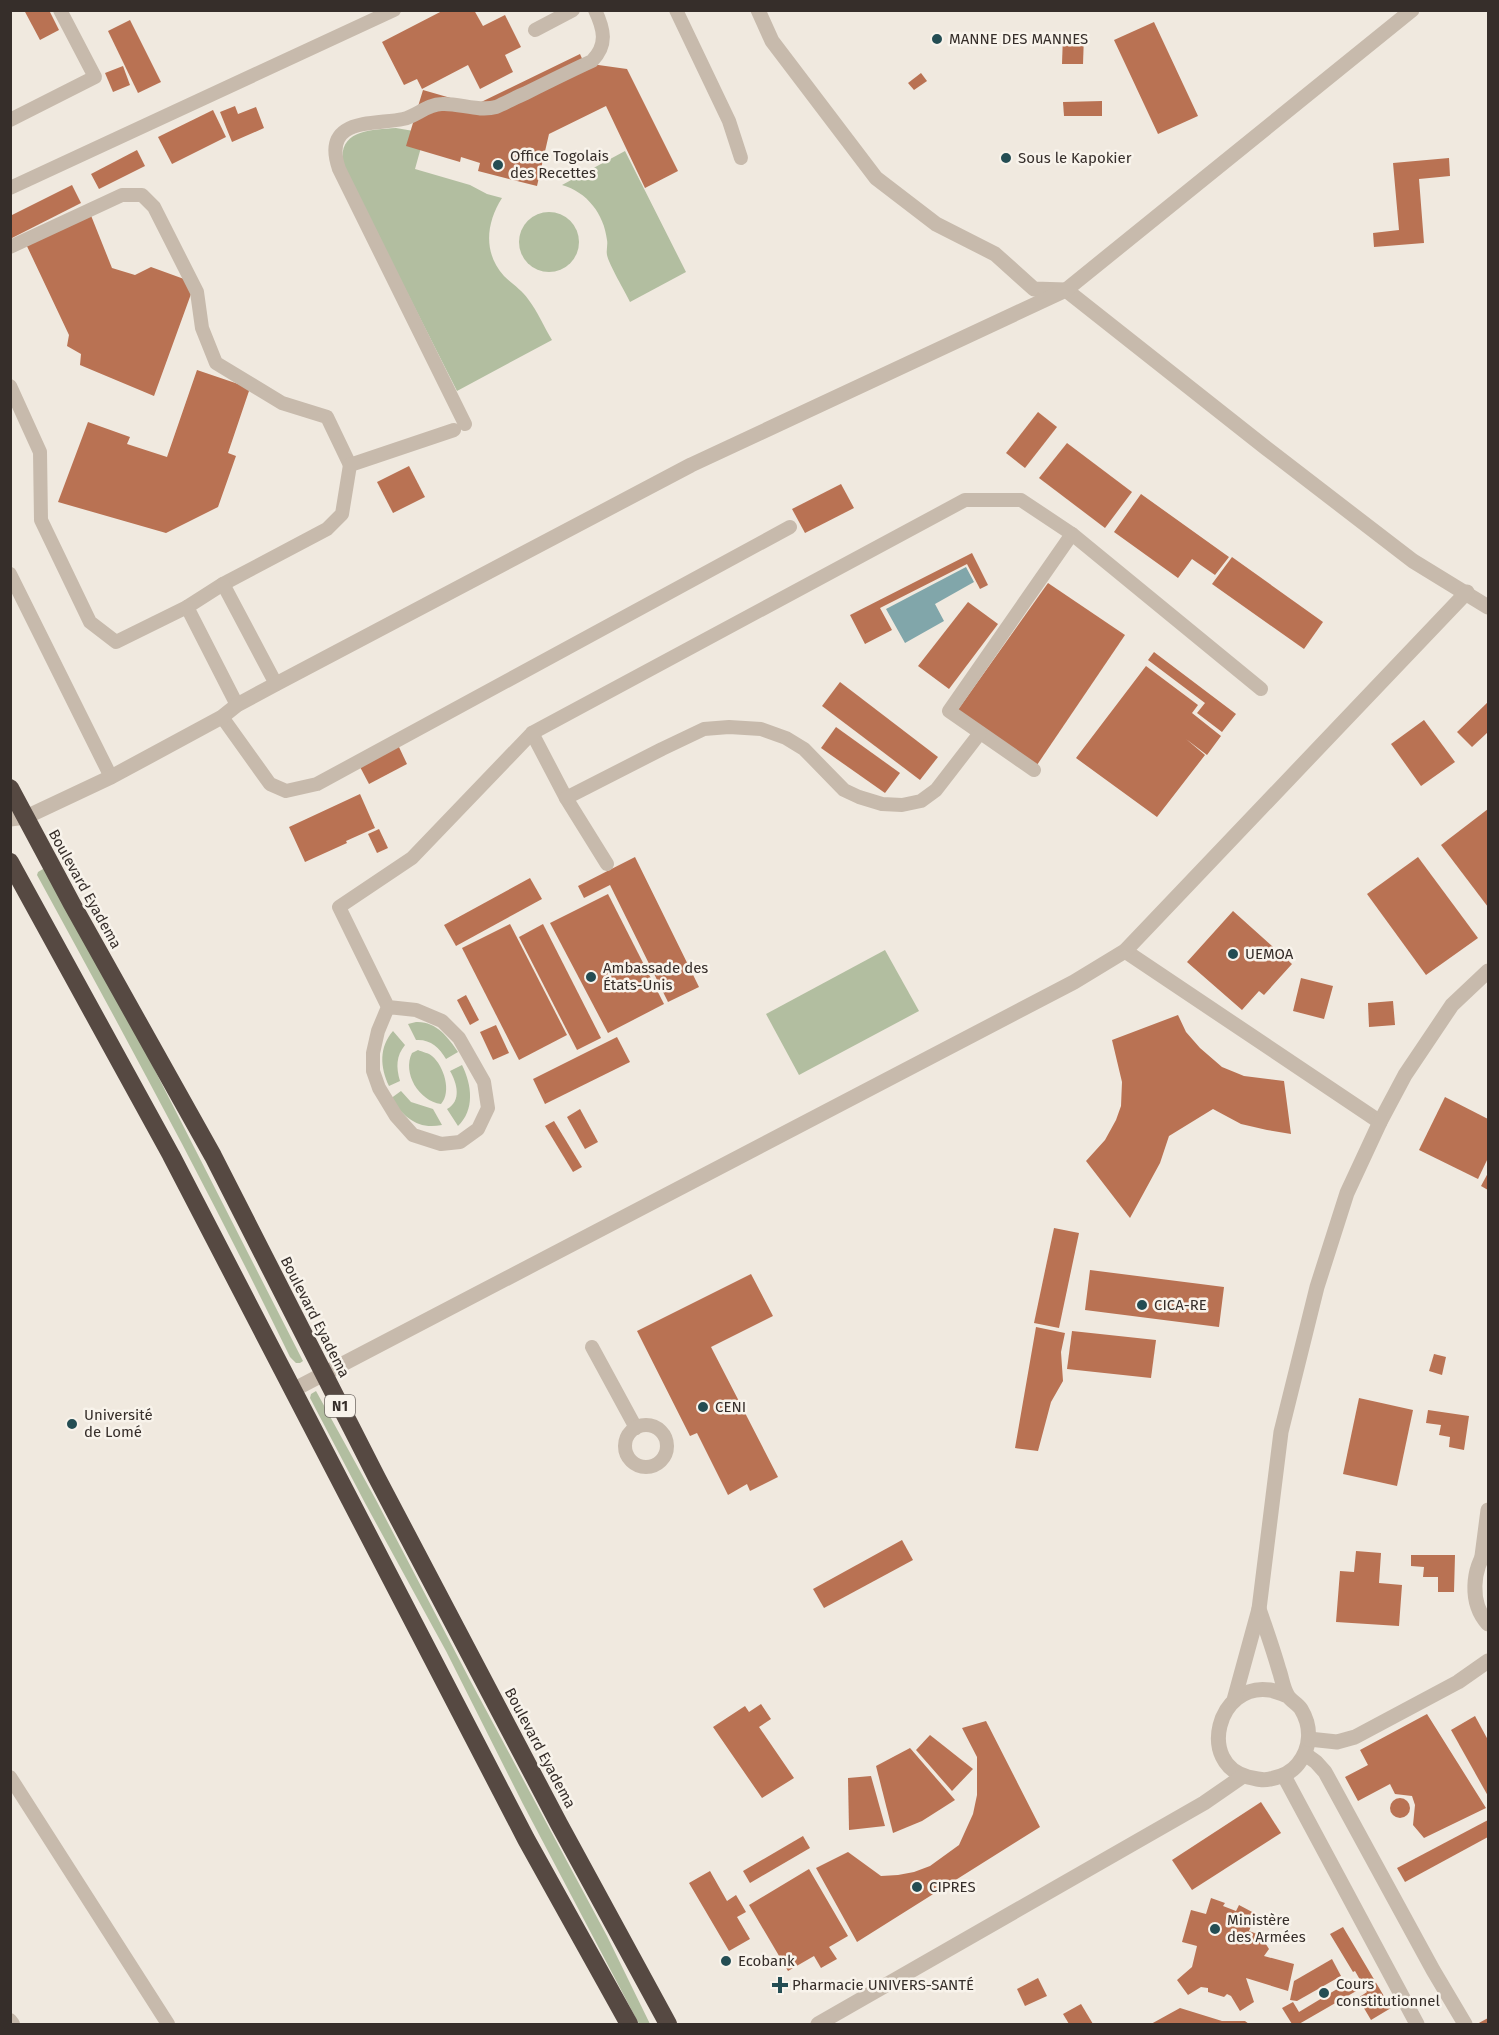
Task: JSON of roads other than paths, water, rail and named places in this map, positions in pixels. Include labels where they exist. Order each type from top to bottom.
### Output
[{"type":"highway","name":"Boulevard Eyadema","points":[[10,788],[18,818],[213,1156],[377,1478],[668,2025]]},
{"type":"highway","name":"N1","points":[[10,862],[171,1155],[526,1839],[629,2025]]},
{"type":"street","points":[[758,10],[772,41],[876,178],[936,224],[995,254],[1034,289],[1066,290],[1256,441],[1413,561],[1467,592],[1488,607]]},
{"type":"street","points":[[18,818],[111,777],[222,717],[237,705],[276,684],[691,465],[1066,290],[1412,10]]},
{"type":"street","points":[[293,1390],[1074,982],[1125,951],[1467,592]]},
{"type":"street","points":[[1125,951],[1380,1122]]},
{"type":"street","points":[[1234,1700],[1259,1609],[1281,1432],[1317,1287],[1347,1193],[1405,1075],[1452,1005],[1488,970]]},
{"type":"street","points":[[1488,1510],[1485,1552],[1476,1572],[1474,1589],[1478,1605],[1488,1624]]},
{"type":"street","points":[[1259,1609],[1288,1696]]},
{"type":"street","points":[[1307,1746],[1354,1737],[1458,1683],[1488,1661]]},
{"type":"street","points":[[1270,1690],[1288,1696],[1300,1707],[1308,1722],[1307,1746],[1296,1767],[1284,1776],[1263,1781],[1243,1776],[1231,1767],[1222,1755],[1218,1740],[1219,1726],[1224,1712],[1234,1700],[1251,1691],[1270,1690]]},
{"type":"street","points":[[1307,1746],[1325,1772],[1433,1970],[1466,2025]]},
{"type":"street","points":[[818,2025],[1204,1803],[1243,1776]]},
{"type":"street","points":[[1284,1776],[1417,2025]]},
{"type":"lane","points":[[10,120],[95,77],[60,10]]},
{"type":"lane","points":[[10,188],[394,10]]},
{"type":"lane","points":[[535,30],[573,10]]},
{"type":"lane","points":[[350,465],[460,427],[339,169],[335,153],[341,136],[356,124],[402,119],[414,116],[433,105],[495,107],[592,61],[604,42],[601,22],[595,10]]},
{"type":"lane","points":[[676,10],[729,121],[741,158]]},
{"type":"lane","points":[[10,247],[122,195],[142,195],[154,207],[197,292],[202,328],[216,363],[282,403],[327,417],[350,465],[342,514],[327,530],[223,584],[188,607],[116,642],[90,622],[41,520],[40,452],[10,386]]},
{"type":"lane","points":[[388,1007],[416,1010],[442,1021],[459,1038],[484,1082],[488,1108],[478,1129],[460,1142],[441,1144],[413,1135],[396,1116],[379,1088],[373,1071],[373,1053],[378,1031],[388,1007],[339,907],[412,858],[532,733],[965,500],[1021,500],[1072,534],[1261,689]]},
{"type":"lane","points":[[222,717],[270,784],[286,791],[317,784],[790,527]]},
{"type":"lane","points":[[1034,770],[949,711],[1072,534]]},
{"type":"lane","points":[[10,574],[111,777]]},
{"type":"lane","points":[[223,584],[276,684]]},
{"type":"lane","points":[[188,607],[237,705]]},
{"type":"lane","points":[[566,798],[704,729],[729,727],[761,729],[786,738],[804,749],[844,790],[882,804],[902,805],[921,801],[936,790],[981,733]]},
{"type":"lane","points":[[532,733],[566,798],[607,864]]},
{"type":"lane","points":[[592,1347],[636,1428]]},
{"type":"lane","points":[[10,1777],[168,2025]]},
{"type":"lane","points":[[10,2020],[13,2025]]},
{"type":"water","points":[[966,567],[974,582],[935,604],[944,621],[905,643],[886,609]]},
{"type":"place","name":"MANNE DES MANNES","points":[[937,39]]},
{"type":"place","name":"Sous le Kapokier","points":[[1006,158]]},
{"type":"place","name":"Office Togolais des Recettes","points":[[498,165]]},
{"type":"place","name":"UEMOA","points":[[1233,954]]},
{"type":"place","name":"Ambassade des États-Unis","points":[[591,977]]},
{"type":"place","name":"CICA-RE","points":[[1142,1305]]},
{"type":"place","name":"CENI","points":[[703,1407]]},
{"type":"place","name":"Université de Lomé","points":[[72,1424]]},
{"type":"place","name":"CIPRES","points":[[917,1887]]},
{"type":"place","name":"Ministère des Armées","points":[[1215,1929]]},
{"type":"place","name":"Ecobank","points":[[726,1961]]},
{"type":"place","name":"Pharmacie UNIVERS-SANTÉ","points":[[780,1985]]},
{"type":"place","name":"Cours constitutionnel","points":[[1324,1993]]}]
